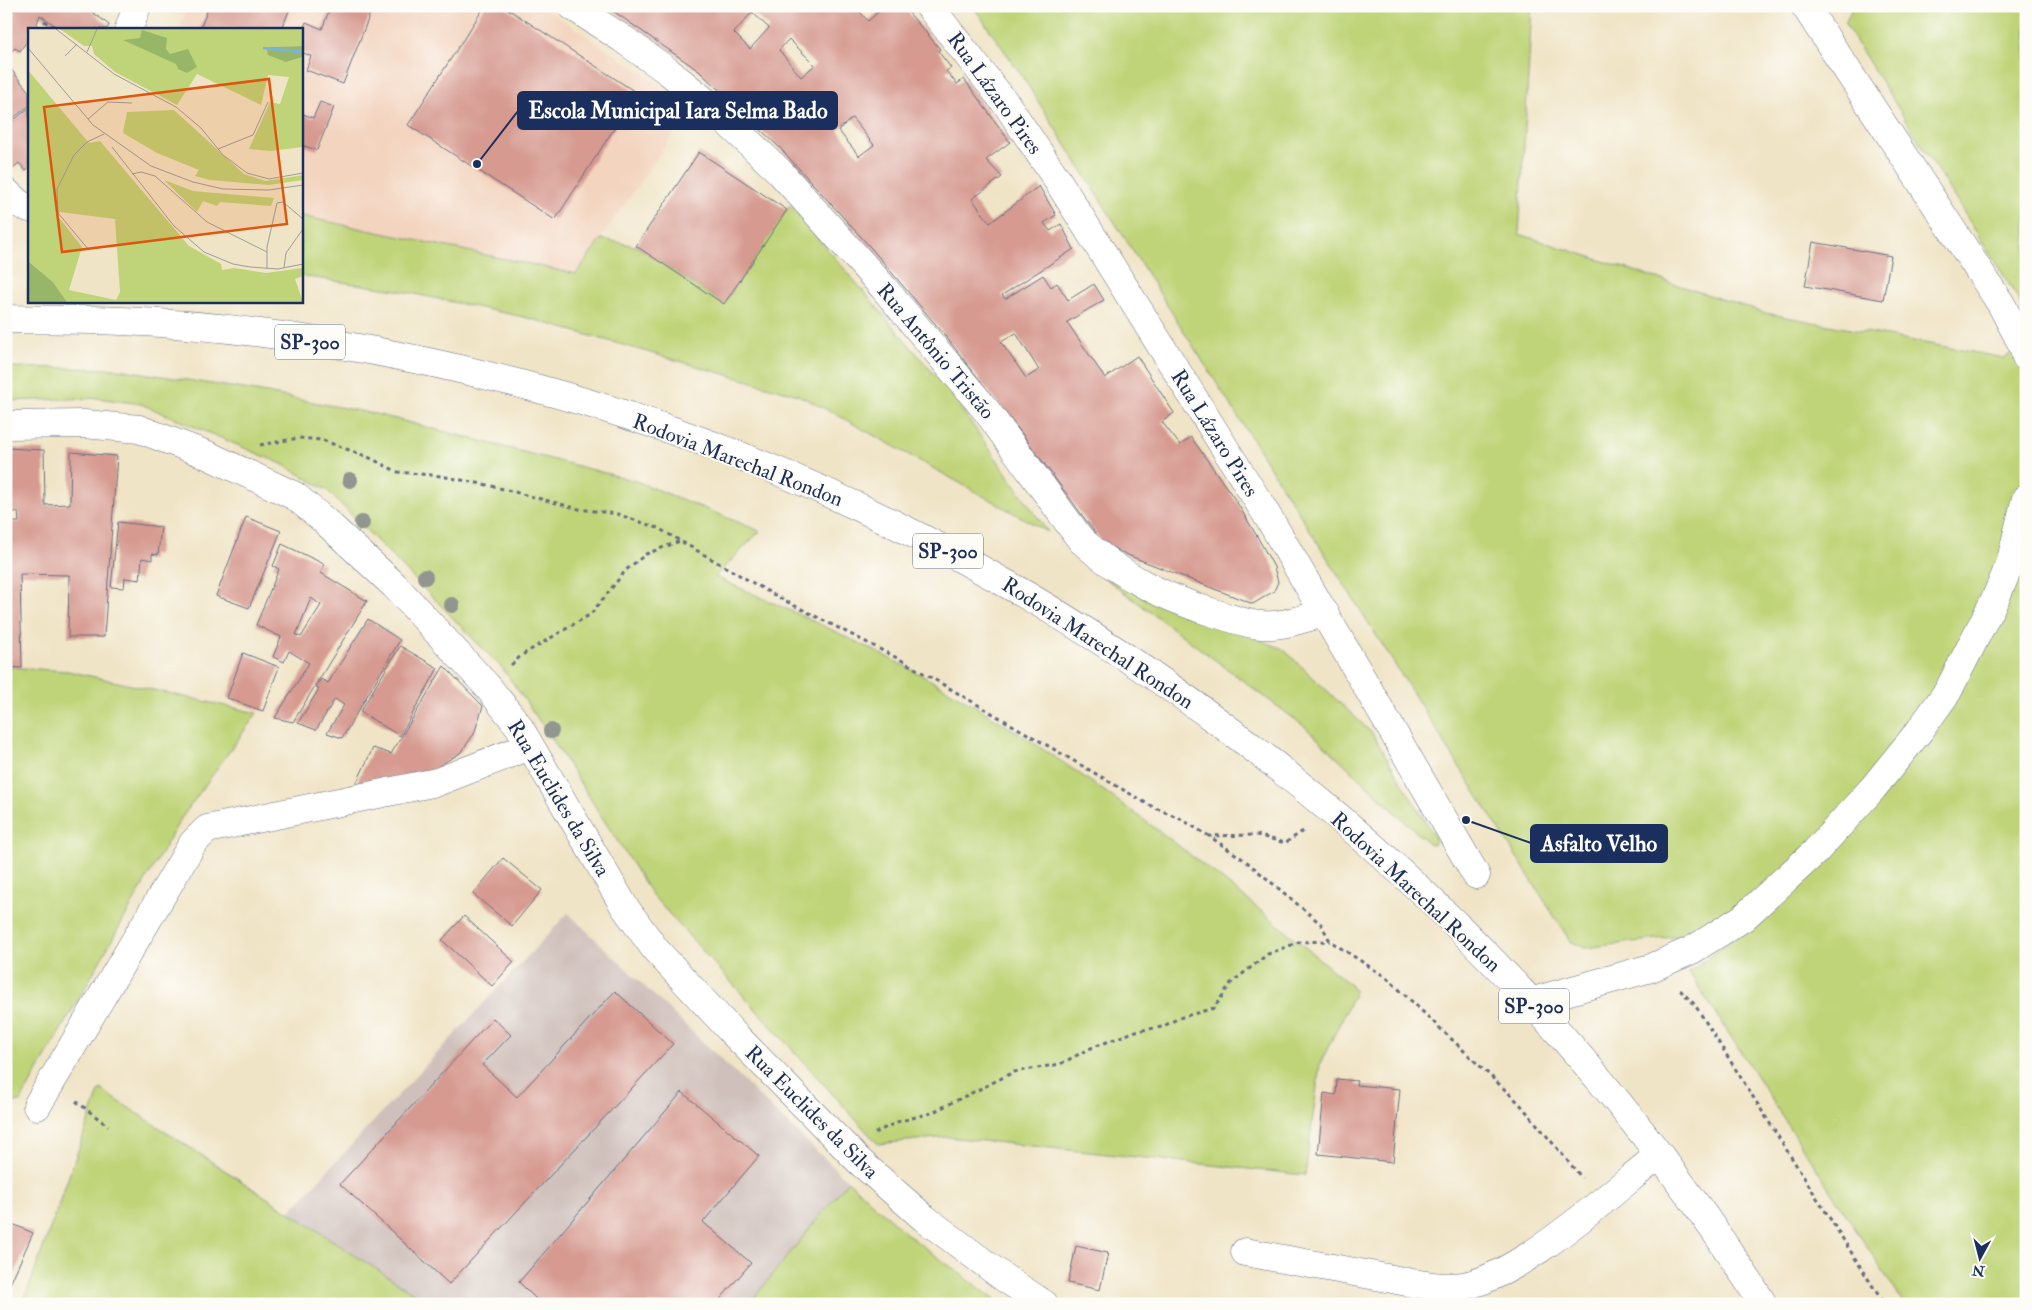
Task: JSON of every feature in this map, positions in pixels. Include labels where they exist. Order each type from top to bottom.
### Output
[{"type":"street","points":[[129,28],[138,6]]},
{"type":"street","name":"Rua Antônio Tristão","points":[[572,6],[669,72],[729,123],[779,171],[883,287],[980,403],[1081,540],[1098,556],[1117,570],[1171,598],[1244,622],[1277,625],[1325,613]]},
{"type":"street","name":"Rua Lázaro Pires","points":[[930,6],[1008,105],[1056,178],[1273,525],[1476,875]]},
{"type":"street","points":[[1805,6],[2001,304],[2023,346],[2026,357]]},
{"type":"street","points":[[6,192],[19,204],[28,208]]},
{"type":"street","name":"Rodovia Marechal Rondon","points":[[6,319],[125,321],[280,337],[396,356],[520,384],[660,426],[787,475],[912,532],[1032,597],[1147,670],[1257,751],[1410,881],[1568,1041],[1616,1098],[1722,1239],[1763,1304]]},
{"type":"street","name":"Rua Euclides da Silva","points":[[6,425],[84,424],[139,429],[206,454],[294,496],[326,522],[394,585],[488,687],[518,725],[624,906],[655,949],[733,1033],[840,1142],[924,1218],[1003,1277],[1044,1304]]},
{"type":"street","points":[[1530,1002],[1651,968],[1692,950],[1743,918],[1815,852],[1914,738],[1948,691],[1996,597],[2010,564],[2026,498]]},
{"type":"street","points":[[37,1106],[193,843],[207,829],[437,782],[530,746]]},
{"type":"street","points":[[1245,1252],[1419,1284],[1455,1287],[1481,1280],[1517,1264],[1561,1233],[1659,1155]]},
{"type":"path","points":[[44,21],[54,28]]},
{"type":"path","points":[[252,446],[299,438],[322,440],[368,457],[398,472],[441,476],[488,485],[579,509],[617,514],[658,528],[774,595],[901,660],[1151,806],[1181,819],[1247,862],[1321,924],[1330,941],[1387,978],[1519,1104],[1601,1201]]},
{"type":"path","points":[[488,687],[522,655],[591,614],[626,570],[646,554],[680,541]]},
{"type":"path","points":[[1209,836],[1257,835],[1285,843],[1330,812]]},
{"type":"path","points":[[840,1142],[850,1135],[871,1136],[897,1122],[930,1113],[1014,1072],[1060,1064],[1091,1048],[1136,1031],[1162,1026],[1179,1018],[1214,1008],[1231,983],[1268,954],[1298,942],[1330,941]]},
{"type":"path","points":[[1651,968],[1677,987],[1695,1005],[1884,1304]]},
{"type":"path","points":[[54,1077],[65,1092],[108,1126]]},
{"type":"shaded area","points":[[188,6],[541,6],[649,77],[689,111],[576,274],[302,216],[302,28],[179,28]]},
{"type":"shaded area","points":[[568,913],[848,1181],[749,1304],[430,1304],[289,1212]]},
{"type":"green space","points":[[973,6],[1532,6],[1519,234],[1765,313],[2004,358],[2026,344],[2026,1304],[1904,1304],[1689,972],[1731,941],[1717,921],[1673,937],[1585,948],[1570,941],[1022,76]]},
{"type":"green space","points":[[1853,6],[2026,6],[2026,311],[1845,24]]},
{"type":"green space","points":[[790,205],[950,393],[1048,532],[798,395],[528,318],[396,290],[302,276],[302,216],[576,274],[601,239],[636,246],[724,304]]},
{"type":"green space","points":[[6,367],[118,369],[256,391],[380,415],[636,481],[760,531],[715,577],[812,621],[908,668],[970,703],[1021,735],[1121,803],[1217,875],[1356,990],[1320,1064],[1305,1175],[947,1137],[878,1144],[652,895],[550,736],[503,669],[327,490],[282,464],[141,404],[97,398],[6,401]]},
{"type":"green space","points":[[1098,573],[1119,585],[1283,649],[1372,733],[1436,839],[1434,844],[1428,843],[1304,726]]},
{"type":"green space","points":[[6,667],[68,671],[257,713],[180,820],[20,1102],[6,1102]]},
{"type":"green space","points":[[100,1089],[430,1304],[23,1304]]},
{"type":"green space","points":[[848,1181],[909,1236],[1001,1304],[749,1304]]},
{"type":"building","points":[[14,6],[88,6],[87,8],[109,25],[108,28],[59,28],[40,15],[35,28],[28,28],[28,39],[20,51],[15,48],[6,56],[6,17]]},
{"type":"building","points":[[209,6],[291,6],[283,26],[287,28],[200,28]]},
{"type":"building","points":[[331,6],[373,6],[343,84],[306,70],[311,56],[302,52],[302,32],[306,22],[322,29]]},
{"type":"building","points":[[485,6],[503,6],[637,93],[555,220],[408,125]]},
{"type":"building","points":[[606,6],[855,6],[868,21],[885,6],[903,6],[940,49],[938,51],[951,68],[946,71],[957,84],[964,79],[1010,142],[986,160],[1002,177],[972,199],[990,223],[1039,186],[1056,215],[1044,223],[1050,231],[1061,224],[1074,249],[1002,295],[1005,299],[1043,275],[1051,287],[1057,283],[1068,300],[1094,284],[1104,300],[1067,322],[1105,378],[1137,356],[1174,413],[1162,422],[1180,445],[1191,437],[1236,501],[1258,538],[1274,567],[1278,582],[1274,591],[1253,604],[1120,552],[1099,538],[1023,435],[942,332],[871,248],[781,149],[699,71]],"holes":[[[752,12],[769,28],[750,49],[734,33]],[[789,39],[815,65],[801,77],[779,50]],[[852,118],[874,145],[859,156],[838,130]],[[1016,333],[1039,370],[1026,378],[1001,342]]]},
{"type":"building","points":[[10,68],[28,91],[28,107],[6,123],[6,70]]},
{"type":"building","points":[[320,102],[334,107],[317,150],[302,145],[302,113],[313,118]]},
{"type":"building","points":[[28,109],[28,169],[26,171],[19,163],[11,170],[6,164],[6,126]]},
{"type":"building","points":[[699,152],[787,210],[724,304],[636,246]]},
{"type":"building","points":[[1813,242],[1891,256],[1883,300],[1805,286]]},
{"type":"building","points":[[6,448],[44,450],[45,505],[70,504],[71,452],[117,456],[104,637],[68,637],[69,575],[20,574],[22,668],[6,667],[6,522],[19,522],[18,512],[6,512]]},
{"type":"building","points":[[246,517],[281,531],[249,608],[216,596]]},
{"type":"building","points":[[118,522],[161,527],[158,555],[152,554],[152,560],[142,558],[140,580],[125,578],[124,588],[111,587]]},
{"type":"building","points":[[282,544],[324,564],[321,573],[367,601],[293,722],[275,718],[309,663],[289,651],[284,662],[273,657],[281,637],[256,625],[279,569],[273,566]],"holes":[[[311,598],[321,605],[301,637],[296,635]]]},
{"type":"building","points":[[368,619],[400,640],[342,738],[327,733],[344,705],[335,699],[316,730],[298,723],[319,689],[316,687],[321,679],[328,683]]},
{"type":"building","points":[[400,646],[438,668],[400,736],[360,712]]},
{"type":"building","points":[[243,653],[279,667],[263,711],[227,698]]},
{"type":"building","points":[[444,666],[483,706],[474,734],[460,753],[429,772],[355,786],[373,748],[391,754]]},
{"type":"building","points":[[503,858],[542,890],[512,926],[473,894]]},
{"type":"building","points":[[464,916],[514,962],[492,986],[442,940]]},
{"type":"building","points":[[615,991],[673,1044],[449,1284],[340,1184],[493,1018],[511,1035],[482,1065],[517,1097]]},
{"type":"building","points":[[1337,1079],[1357,1081],[1356,1085],[1400,1089],[1393,1162],[1318,1154],[1324,1093],[1336,1095]]},
{"type":"building","points":[[682,1092],[759,1156],[703,1222],[751,1263],[716,1304],[541,1304],[519,1282]]},
{"type":"building","points":[[6,1221],[33,1233],[6,1293]]},
{"type":"building","points":[[1076,1246],[1108,1253],[1100,1290],[1068,1283]]},
{"type":"place","name":"Escola Municipal Iara Selma Bado","points":[[477,164]]},
{"type":"place","name":"Asfalto Velho","points":[[1466,820]]}]
